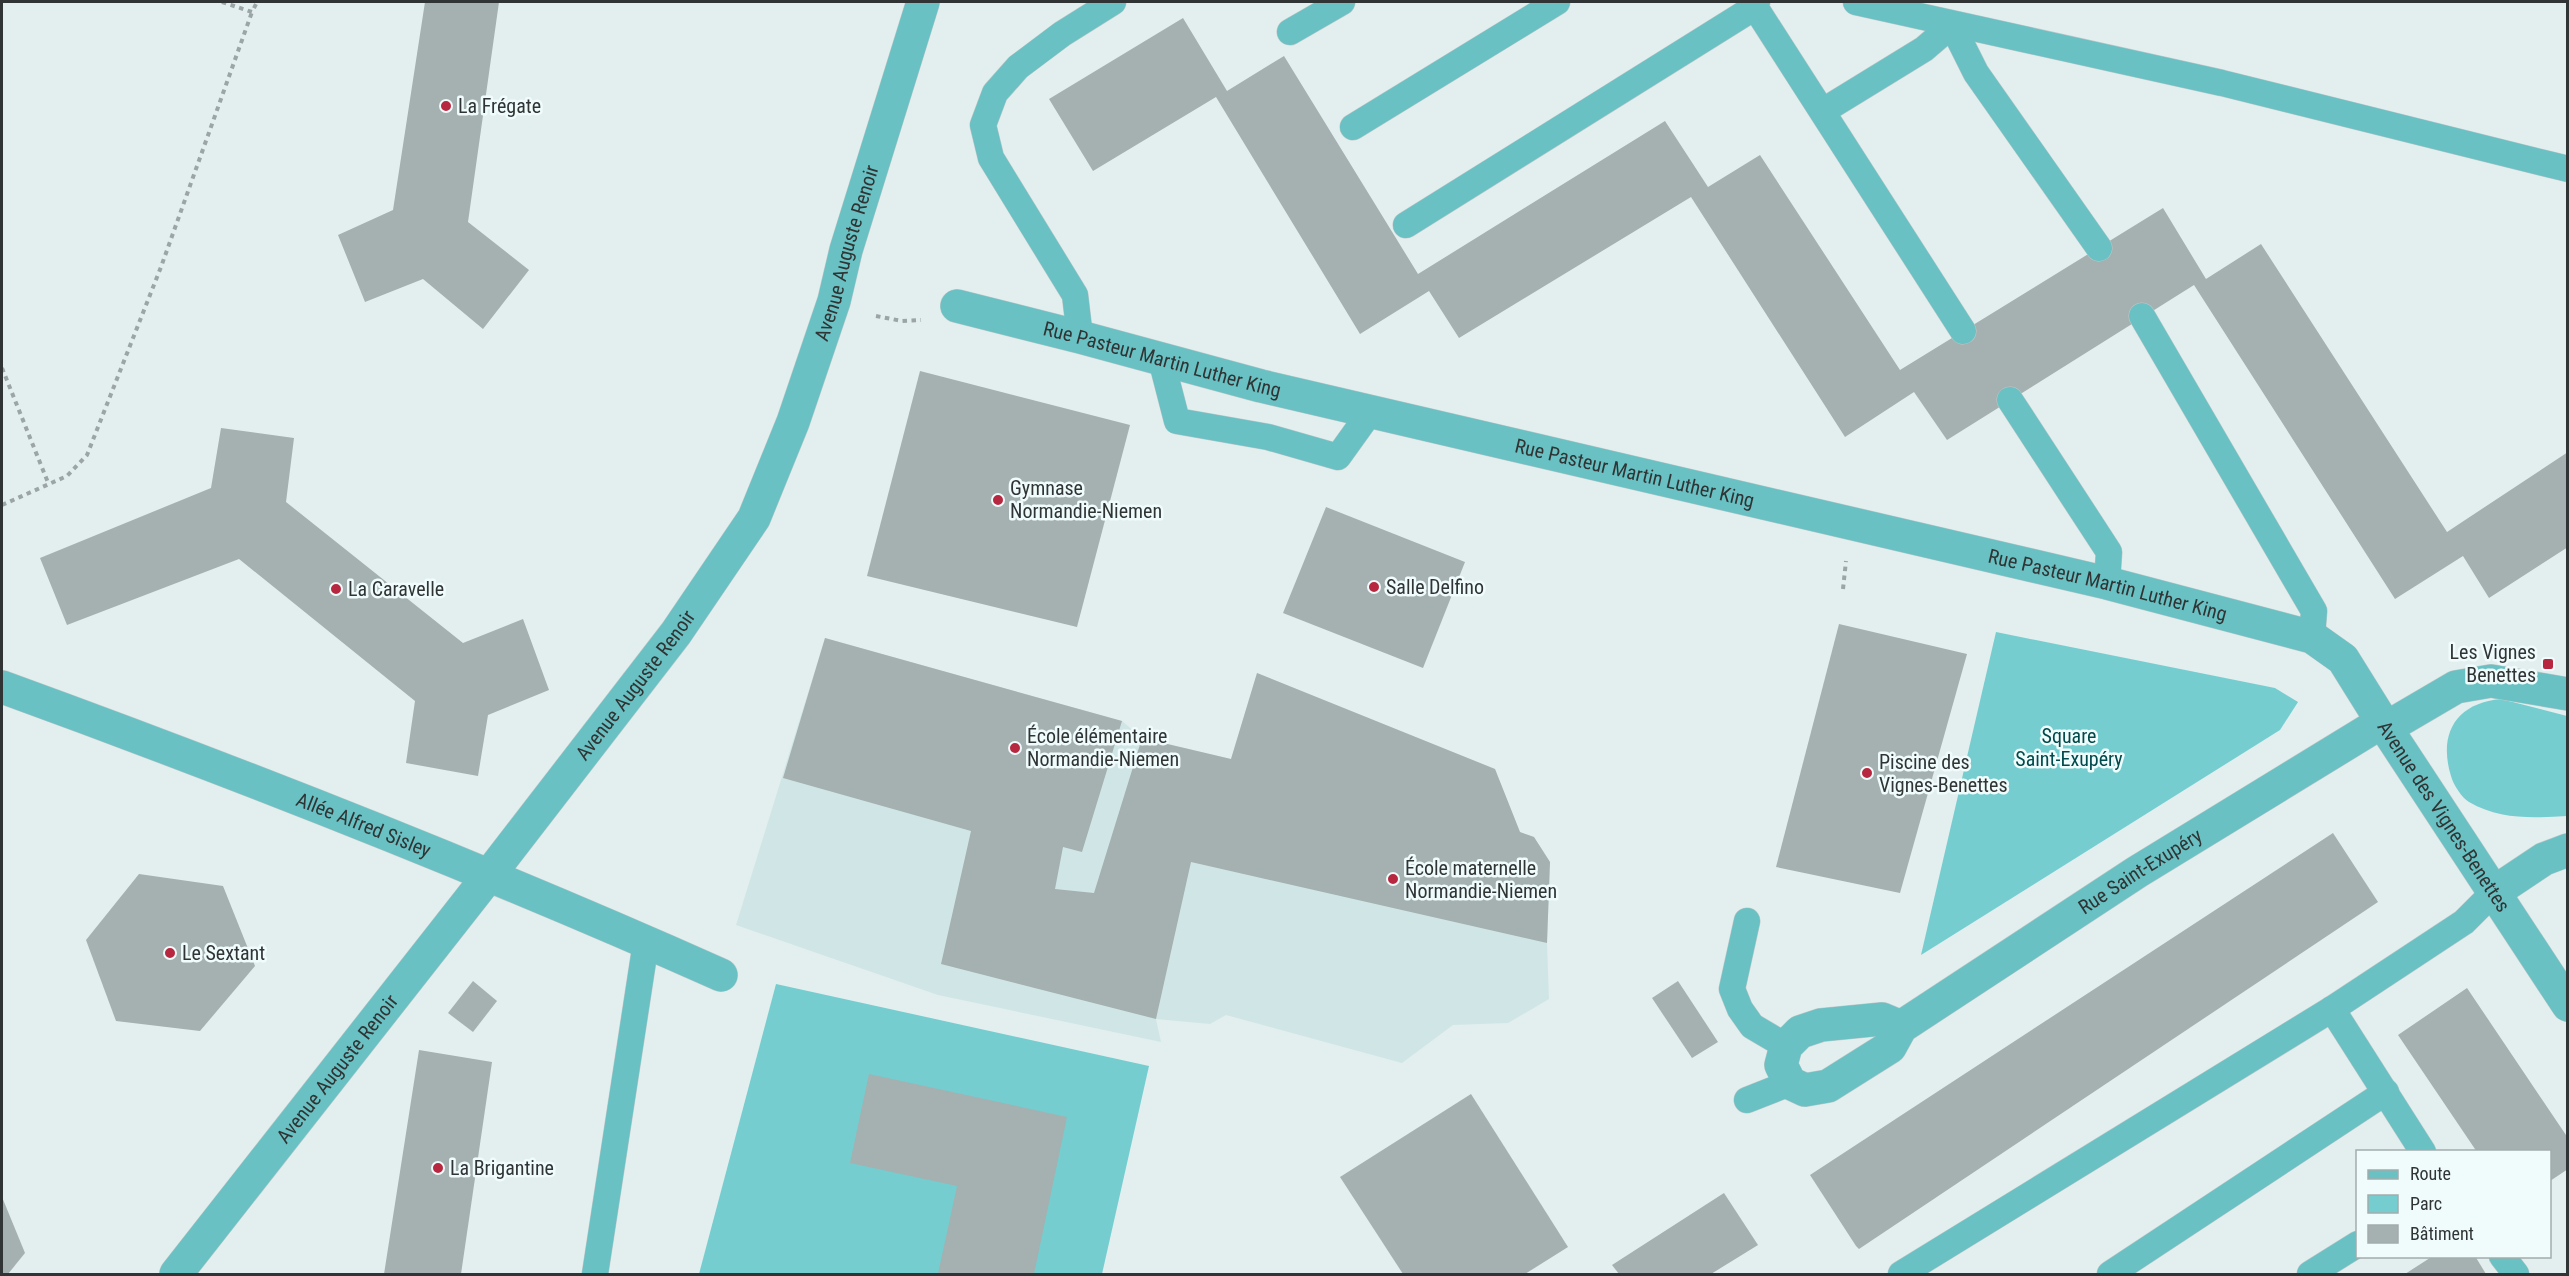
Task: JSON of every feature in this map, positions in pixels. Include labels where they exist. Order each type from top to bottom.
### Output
[{"type":"street","name":"Avenue Auguste Renoir","points":[[176,1275],[490,874],[675,633],[754,518],[793,422],[834,301],[850,239],[923,2]]},
{"type":"street","name":"Rue Pasteur Martin Luther King","points":[[957,306],[1261,386],[2108,583],[2312,637]]},
{"type":"street","name":"Avenue des Vignes-Benettes","points":[[2312,637],[2343,659],[2493,893],[2568,1005]]},
{"type":"street","name":"Rue Saint-Exupéry","points":[[1790,1083],[1805,1090],[1828,1086],[1890,1047],[1901,1027],[2137,873],[2384,725],[2456,687],[2491,681],[2568,694]]},
{"type":"street","name":"Allée Alfred Sisley","points":[[2,687],[152,742],[490,874],[721,975]]},
{"type":"street","points":[[2493,893],[2544,859],[2568,850]]},
{"type":"street","points":[[1790,1083],[1781,1065],[1786,1046],[1800,1032],[1821,1024],[1882,1019],[1901,1027]]},
{"type":"lane","points":[[1080,337],[1075,295],[991,158],[983,125],[995,93],[1018,67],[1062,34],[1113,2]]},
{"type":"lane","points":[[1290,32],[1342,2]]},
{"type":"lane","points":[[1353,127],[1557,2]]},
{"type":"lane","points":[[1856,2],[2222,83],[2568,169]]},
{"type":"lane","points":[[1406,225],[1756,4],[1964,331]]},
{"type":"lane","points":[[1823,111],[1924,50],[1952,24]]},
{"type":"lane","points":[[1952,24],[1976,73],[2099,248]]},
{"type":"lane","points":[[2142,316],[2314,611],[2312,637]]},
{"type":"lane","points":[[1161,359],[1177,421],[1268,437],[1338,457],[1371,411]]},
{"type":"lane","points":[[2010,400],[2109,552],[2108,583]]},
{"type":"lane","points":[[1901,1275],[2332,1009],[2464,922],[2493,893]]},
{"type":"lane","points":[[1746,921],[1732,989],[1740,1010],[1752,1026],[1786,1046]]},
{"type":"lane","points":[[595,1275],[646,942]]},
{"type":"lane","points":[[2332,1009],[2422,1150]]},
{"type":"lane","points":[[1747,1100],[1790,1083]]},
{"type":"lane","points":[[2110,1275],[2386,1092]]},
{"type":"lane","points":[[2310,1275],[2356,1245]]},
{"type":"lane","points":[[2503,1258],[2516,1275]]},
{"type":"path","points":[[222,2],[252,12]]},
{"type":"path","points":[[2,505],[67,476],[87,455],[161,267],[257,2]]},
{"type":"path","points":[[876,316],[902,321]]},
{"type":"path","points":[[2,368],[49,485]]},
{"type":"shaded area","points":[[825,638],[1122,721],[1142,738],[1231,759],[1257,673],[1495,769],[1520,832],[1534,837],[1550,862],[1547,943],[1549,999],[1508,1023],[1453,1025],[1402,1063],[1226,1015],[1210,1024],[1156,1019],[1161,1042],[938,995],[736,925]]},
{"type":"green space","name":"Square Saint-Exupéry","points":[[1996,632],[2275,688],[2298,702],[2280,730],[1921,955]]},
{"type":"green space","points":[[2501,699],[2567,716],[2567,816],[2529,817],[2493,812],[2469,802],[2456,787],[2451,776],[2447,747],[2454,723],[2472,707]]},
{"type":"green space","points":[[776,984],[1149,1066],[1102,1274],[699,1274]]},
{"type":"building","name":"La Frégate","points":[[425,2],[499,2],[468,222],[529,270],[483,329],[423,279],[365,302],[338,235],[393,210]]},
{"type":"building","points":[[1183,18],[1227,91],[1284,56],[1418,274],[1665,121],[1708,187],[1760,155],[1900,370],[2163,208],[2206,279],[2261,244],[2447,532],[2568,452],[2568,547],[2489,598],[2463,556],[2395,599],[2194,285],[1947,440],[1914,392],[1845,437],[1691,197],[1459,338],[1429,291],[1360,334],[1216,97],[1093,171],[1049,99]]},
{"type":"building","name":"Gymnase Normandie-Niemen","points":[[920,371],[1130,425],[1077,627],[867,576]]},
{"type":"building","name":"La Caravelle","points":[[221,428],[294,438],[286,502],[463,643],[523,619],[549,690],[488,715],[478,776],[406,763],[415,701],[239,559],[67,625],[40,558],[211,488]]},
{"type":"building","name":"Salle Delfino","points":[[1326,507],[1465,562],[1423,668],[1283,613]]},
{"type":"building","name":"Piscine des Vignes-Benettes","points":[[1839,624],[1967,654],[1900,893],[1776,867]]},
{"type":"building","points":[[825,638],[1122,721],[1082,852],[1063,847],[1055,889],[1094,893],[1142,738],[1231,759],[1257,673],[1495,769],[1520,832],[1534,837],[1550,862],[1547,943],[1191,862],[1156,1019],[941,964],[971,831],[783,778]]},
{"type":"building","points":[[2333,833],[2378,902],[1859,1249],[1856,1246],[1810,1175]]},
{"type":"building","name":"Le Sextant","points":[[139,874],[223,886],[255,966],[200,1031],[116,1021],[86,940]]},
{"type":"building","points":[[473,981],[497,1001],[473,1032],[448,1013]]},
{"type":"building","points":[[1678,981],[1718,1042],[1692,1058],[1652,998]]},
{"type":"building","points":[[2467,988],[2568,1138],[2568,1169],[2551,1180],[2551,1150],[2476,1150],[2398,1035]]},
{"type":"building","name":"La Brigantine","points":[[419,1050],[492,1062],[461,1274],[384,1274]]},
{"type":"building","points":[[869,1074],[1067,1117],[1034,1274],[938,1274],[957,1186],[850,1163]]},
{"type":"building","points":[[1471,1094],[1568,1247],[1525,1274],[1403,1274],[1340,1177]]},
{"type":"building","points":[[1724,1193],[1758,1245],[1711,1274],[1619,1274],[1612,1265]]},
{"type":"building","points":[[2,1197],[25,1253],[8,1274],[2,1274]]},
{"type":"building","points":[[2430,1258],[2476,1258],[2486,1274],[2405,1274]]},
{"type":"place","name":"La Frégate","points":[[446,106]]},
{"type":"place","name":"Gymnase Normandie-Niemen","points":[[998,500]]},
{"type":"place","name":"Salle Delfino","points":[[1374,587]]},
{"type":"place","name":"La Caravelle","points":[[336,589]]},
{"type":"place","name":"Les Vignes Benettes","points":[[2548,664]]},
{"type":"place","name":"École élémentaire Normandie-Niemen","points":[[1015,748]]},
{"type":"place","name":"Piscine des Vignes-Benettes","points":[[1867,773]]},
{"type":"place","name":"École maternelle Normandie-Niemen","points":[[1393,879]]},
{"type":"place","name":"Le Sextant","points":[[170,953]]},
{"type":"place","name":"La Brigantine","points":[[438,1168]]}]
